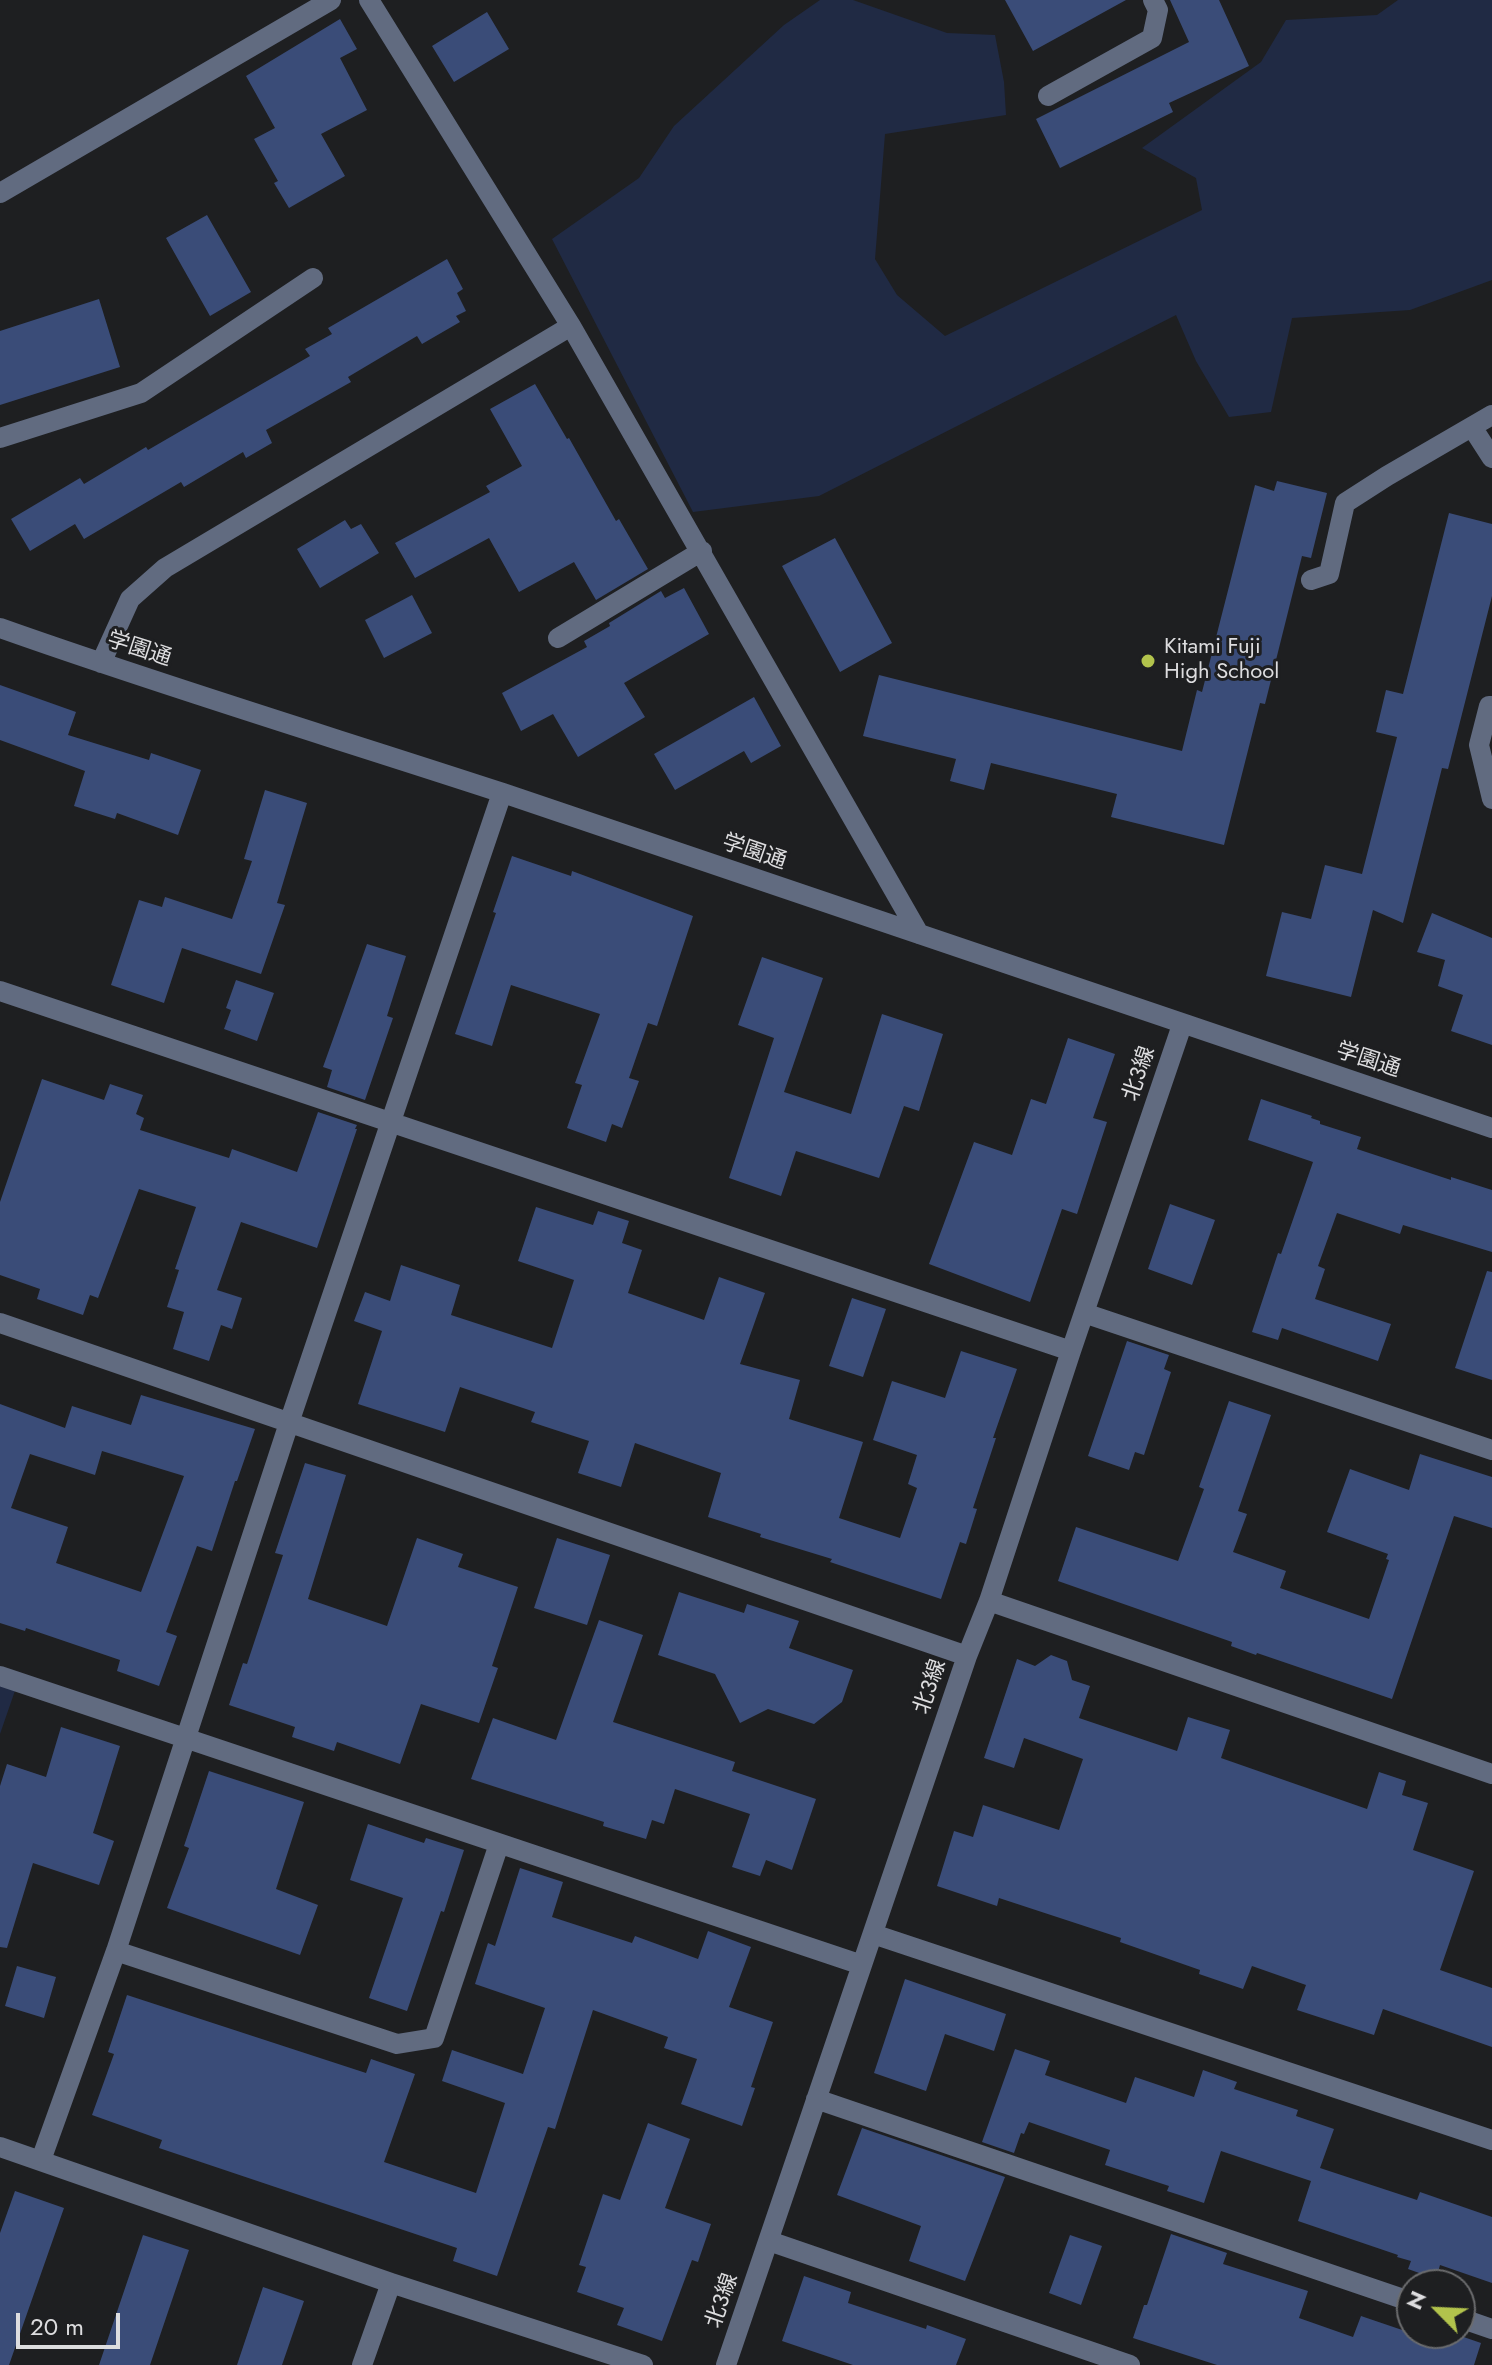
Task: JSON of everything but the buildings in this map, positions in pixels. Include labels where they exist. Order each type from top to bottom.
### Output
[{"type":"street","points":[[0,193],[331,0]]},
{"type":"street","points":[[369,0],[571,326],[919,934]]},
{"type":"street","points":[[1048,96],[1152,38],[1158,10],[1153,0]]},
{"type":"street","points":[[0,438],[141,393],[313,278]]},
{"type":"street","points":[[101,663],[130,599],[165,568],[571,326]]},
{"type":"street","points":[[1311,580],[1329,574],[1345,503],[1492,415]]},
{"type":"street","points":[[1472,427],[1492,458]]},
{"type":"street","points":[[558,638],[702,551]]},
{"type":"street","name":"学園通","points":[[0,628],[502,793],[1492,1128]]},
{"type":"street","points":[[1492,706],[1489,706],[1479,745],[1492,799]]},
{"type":"street","points":[[41,2160],[116,1951],[289,1423],[502,793]]},
{"type":"street","points":[[0,991],[1071,1351]]},
{"type":"street","name":"北3線","points":[[726,2365],[967,1656],[989,1601],[1182,1025]]},
{"type":"street","points":[[1084,1313],[1492,1450]]},
{"type":"street","points":[[0,1323],[967,1656]]},
{"type":"street","points":[[989,1601],[1492,1774]]},
{"type":"street","points":[[0,1676],[862,1965]]},
{"type":"street","points":[[116,1951],[397,2044],[434,2038],[499,1844]]},
{"type":"street","points":[[873,1934],[1492,2140]]},
{"type":"street","points":[[816,2099],[1396,2297]]},
{"type":"street","points":[[0,2147],[391,2283],[643,2365]]},
{"type":"street","points":[[769,2241],[1130,2365]]},
{"type":"street","points":[[362,2365],[391,2283]]},
{"type":"shaded area","points":[[820,0],[853,0],[947,33],[995,35],[1004,82],[1006,115],[885,134],[875,259],[897,295],[945,336],[1202,210],[1196,178],[1142,148],[1261,62],[1286,20],[1377,15],[1398,0],[1492,0],[1492,280],[1410,310],[1292,318],[1271,412],[1229,417],[1196,361],[1176,315],[819,496],[693,512],[552,239],[639,178],[674,126],[784,25]]},
{"type":"shaded area","points":[[0,1676],[18,1682],[0,1734]]},
{"type":"place","name":"Kitami Fuji High School","points":[[1148,661]]}]
